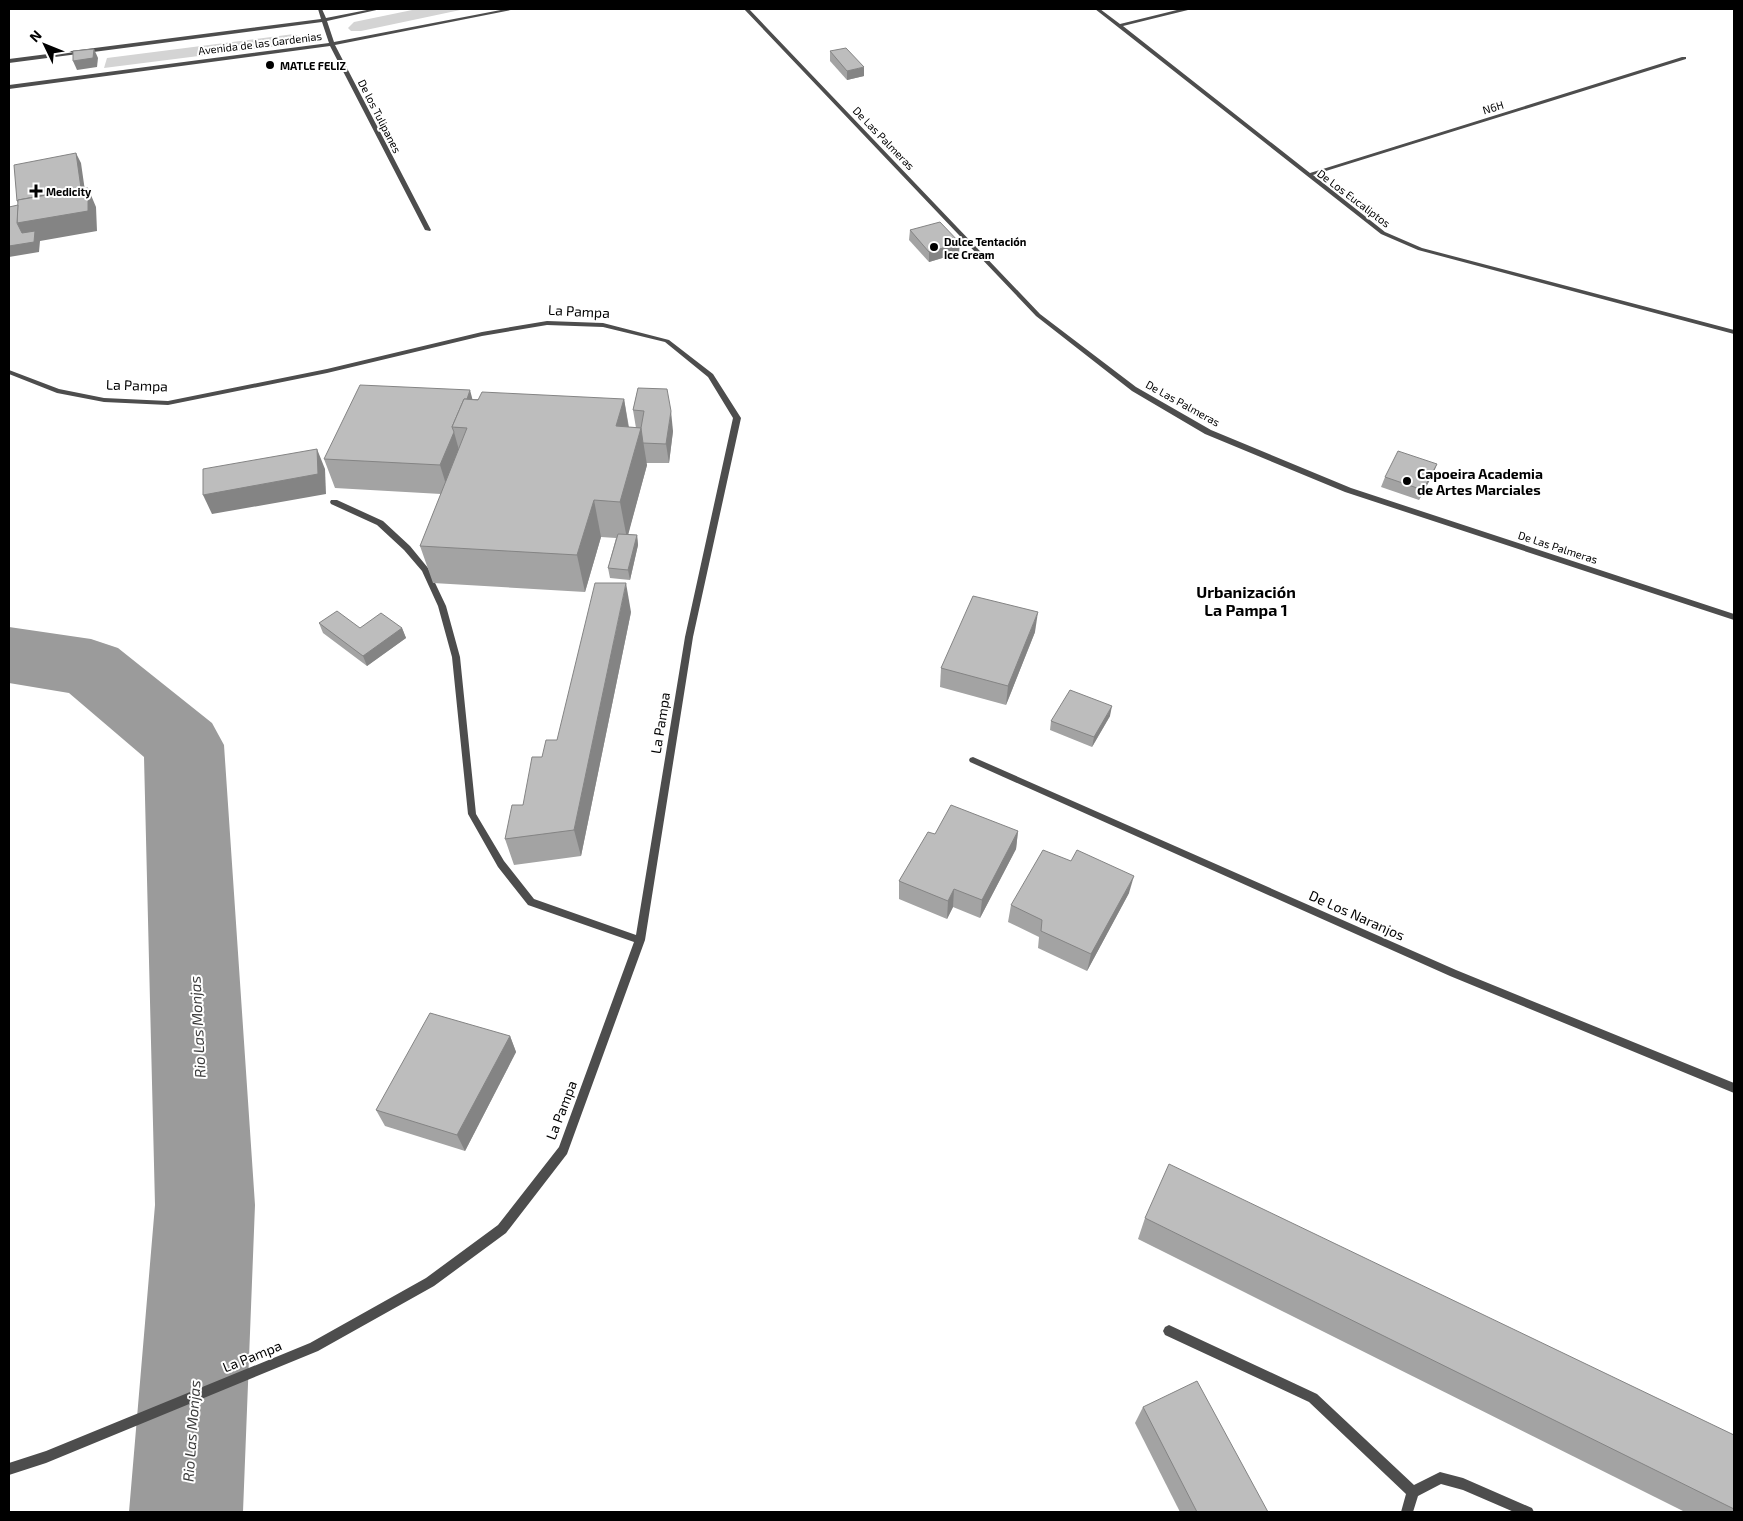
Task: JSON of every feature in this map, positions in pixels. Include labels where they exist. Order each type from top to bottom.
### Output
[{"type":"street","name":"De los Tulipanes","points":[[320,9],[326,20],[332,44],[428,230]]},
{"type":"street","name":"Avenida de las Gardenias","points":[[9,61],[326,20],[378,9]]},
{"type":"street","name":"Avenida de las Gardenias","points":[[9,87],[332,44],[513,9]]},
{"type":"street","name":"De Las Palmeras","points":[[746,9],[1038,315],[1134,389],[1208,432],[1348,490],[1734,617]]},
{"type":"street","name":"De Los Eucaliptos","points":[[1097,9],[1383,233],[1400,242],[1734,332]]},
{"type":"street","points":[[1118,26],[1186,9]]},
{"type":"street","name":"N6H","points":[[1308,175],[1684,58]]},
{"type":"street","name":"La Pampa","points":[[9,372],[57,391],[104,400],[168,403],[327,371],[482,334],[547,323],[602,325],[667,341],[711,376],[737,418],[689,637],[640,940],[563,1150],[502,1229],[430,1282],[314,1346],[46,1458],[9,1469]]},
{"type":"street","points":[[334,502],[380,523],[407,548],[425,570],[442,606],[456,657],[472,814],[501,864],[531,902],[640,940]]},
{"type":"street","name":"De Los Naranjos","points":[[972,760],[1453,973],[1734,1088]]},
{"type":"street","points":[[1169,1331],[1314,1398],[1412,1492]]},
{"type":"street","points":[[1407,1512],[1412,1492],[1440,1478],[1463,1484],[1528,1512]]},
{"type":"shaded area","points":[[417,9],[465,9],[361,31],[351,31],[348,28],[354,22]]},
{"type":"shaded area","points":[[294,34],[302,38],[294,44],[104,68],[107,58]]},
{"type":"building","points":[[846,48],[864,67],[847,71],[830,51]]},
{"type":"building","points":[[94,49],[93,58],[73,61],[73,51]]},
{"type":"building","points":[[76,153],[81,188],[17,201],[14,165]]},
{"type":"building","points":[[88,188],[88,211],[17,223],[18,200]]},
{"type":"building","points":[[18,205],[17,223],[22,233],[35,231],[34,242],[9,246],[9,207]]},
{"type":"building","points":[[940,222],[960,243],[929,252],[910,230]]},
{"type":"building","points":[[360,385],[470,390],[452,427],[454,432],[440,465],[324,459]]},
{"type":"building","points":[[638,388],[667,389],[671,411],[666,444],[643,443],[641,428],[644,411],[633,410]]},
{"type":"building","points":[[482,392],[624,399],[616,426],[641,428],[620,502],[594,500],[577,555],[420,546],[467,428],[452,427],[464,399],[478,400]]},
{"type":"building","points":[[317,449],[318,474],[203,495],[203,469]]},
{"type":"building","name":"Capoeira Academia de Artes Marciales","points":[[1398,451],[1437,464],[1423,490],[1385,477]]},
{"type":"building","points":[[618,534],[637,535],[628,570],[608,568]]},
{"type":"building","points":[[595,583],[626,583],[574,830],[505,839],[512,805],[523,805],[532,757],[542,757],[546,740],[557,740]]},
{"type":"building","points":[[973,596],[1038,612],[1008,686],[941,668]]},
{"type":"building","points":[[337,611],[360,628],[381,613],[402,628],[363,656],[319,623]]},
{"type":"building","points":[[1070,690],[1112,706],[1094,737],[1051,721]]},
{"type":"building","points":[[951,805],[1018,831],[982,900],[954,889],[948,901],[899,881],[928,832],[935,834]]},
{"type":"building","points":[[1043,850],[1071,861],[1077,850],[1134,876],[1091,954],[1041,931],[1042,920],[1011,905]]},
{"type":"building","points":[[430,1013],[510,1036],[457,1135],[376,1110]]},
{"type":"building","points":[[1169,1164],[1734,1435],[1734,1509],[1145,1218]]},
{"type":"building","points":[[1197,1381],[1268,1512],[1197,1512],[1143,1407]]},
{"type":"waterway","name":"Rio Las Monjas","points":[[9,655],[91,668],[184,745],[205,1205],[186,1512]]},
{"type":"place","name":"MATLE FELIZ","points":[[270,65]]},
{"type":"place","name":"Medicity","points":[[36,191]]},
{"type":"place","name":"Dulce Tentación Ice Cream","points":[[934,247]]},
{"type":"place","name":"Capoeira Academia de Artes Marciales","points":[[1407,481]]},
{"type":"district","name":"Urbanización La Pampa 1","points":[[1246,600]]}]
